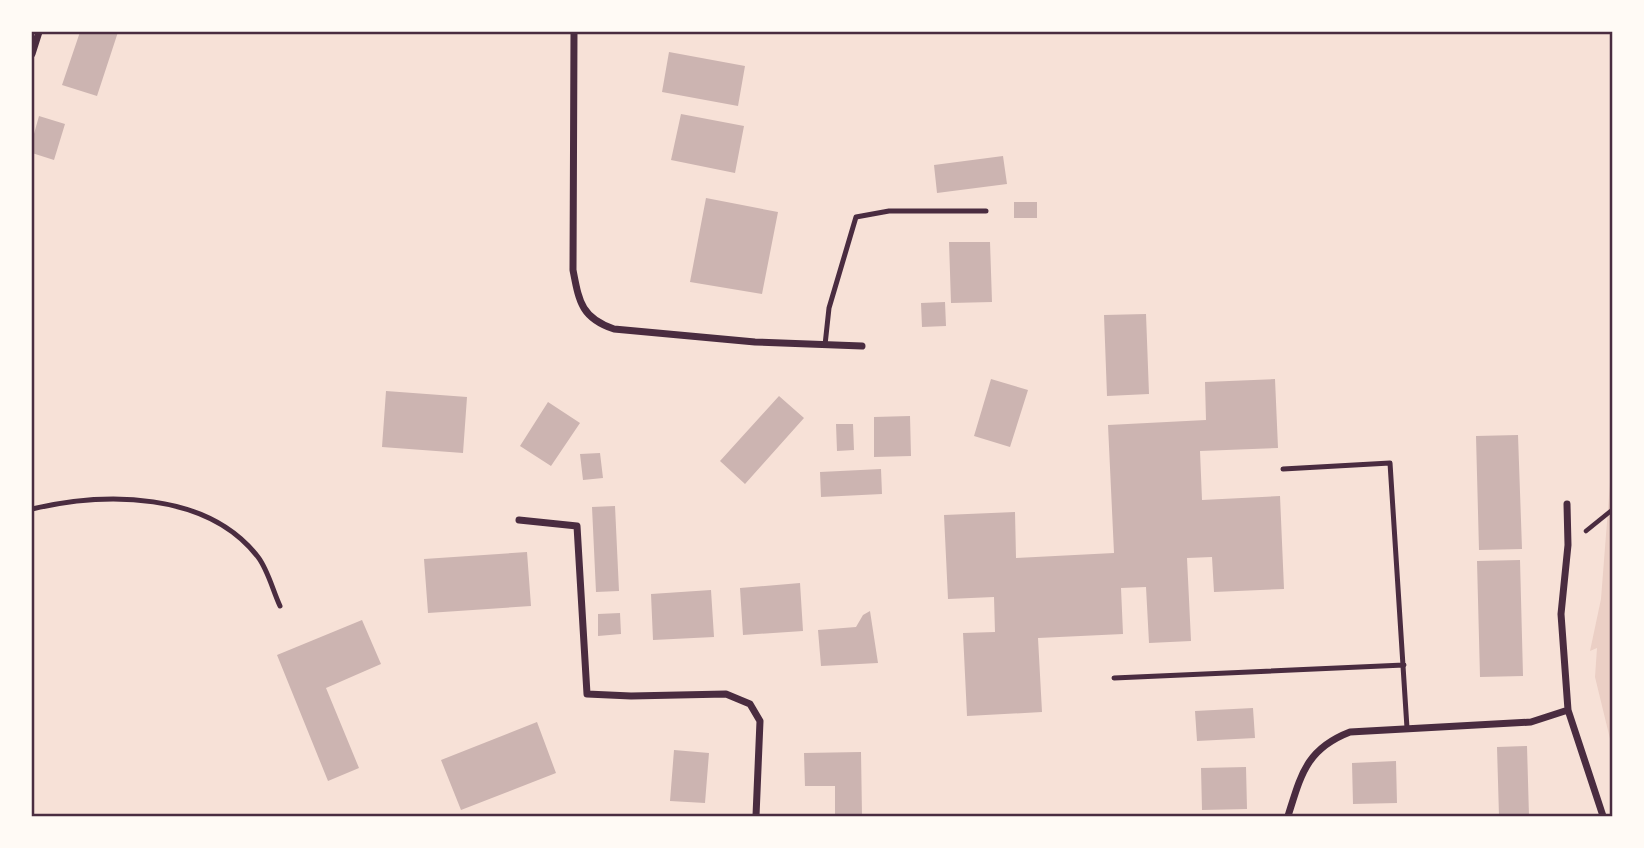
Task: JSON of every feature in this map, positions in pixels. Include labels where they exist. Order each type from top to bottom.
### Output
[{"type":"street","points":[[32,54],[39,32]]},
{"type":"street","points":[[574,32],[573,270],[579,302],[595,323],[614,329],[755,342],[862,346]]},
{"type":"street","points":[[1567,505],[1568,545],[1561,614],[1568,710],[1603,817]]},
{"type":"street","points":[[519,520],[577,526],[587,694],[726,694],[750,704],[760,721],[755,817]]},
{"type":"street","points":[[1288,817],[1308,762],[1320,747],[1350,732],[1531,722],[1568,710]]},
{"type":"lane","points":[[825,345],[829,309],[856,217],[889,211],[986,211]]},
{"type":"lane","points":[[1283,469],[1390,463],[1407,728]]},
{"type":"lane","points":[[32,509],[111,497],[209,516],[239,537],[259,558],[280,606]]},
{"type":"lane","points":[[1114,678],[1404,665]]},
{"type":"path","points":[[1568,545],[1612,510]]},
{"type":"shaded area","points":[[1612,458],[1612,747],[1595,677],[1597,648],[1590,651],[1601,599]]},
{"type":"building","points":[[80,32],[118,32],[97,96],[62,85]]},
{"type":"building","points":[[669,52],[745,66],[738,106],[662,92]]},
{"type":"building","points":[[681,114],[744,126],[735,173],[671,160]]},
{"type":"building","points":[[39,116],[65,124],[54,160],[32,153],[32,141]]},
{"type":"building","points":[[1003,156],[1007,184],[937,193],[934,165]]},
{"type":"building","points":[[706,198],[778,212],[762,294],[690,282]]},
{"type":"building","points":[[1014,202],[1037,202],[1037,218],[1014,218]]},
{"type":"building","points":[[949,242],[990,242],[992,302],[951,303]]},
{"type":"building","points":[[945,302],[946,326],[922,327],[921,303]]},
{"type":"building","points":[[1146,314],[1149,394],[1107,396],[1104,315]]},
{"type":"building","points":[[991,379],[1028,390],[1010,447],[974,436]]},
{"type":"building","points":[[1275,379],[1278,448],[1200,451],[1202,500],[1280,496],[1284,589],[1214,592],[1212,557],[1187,558],[1191,641],[1149,643],[1146,587],[1121,588],[1123,634],[1038,638],[1042,712],[967,716],[963,633],[995,632],[994,597],[948,599],[944,515],[1015,512],[1016,558],[1114,553],[1108,425],[1206,420],[1205,382]]},
{"type":"building","points":[[386,391],[467,397],[463,453],[382,447]]},
{"type":"building","points":[[779,396],[804,418],[745,484],[720,461]]},
{"type":"building","points":[[548,402],[580,423],[551,466],[520,446]]},
{"type":"building","points":[[910,416],[911,456],[874,457],[874,417]]},
{"type":"building","points":[[836,424],[853,424],[854,450],[837,451]]},
{"type":"building","points":[[1518,435],[1522,549],[1479,550],[1476,436]]},
{"type":"building","points":[[600,453],[603,478],[583,480],[580,454]]},
{"type":"building","points":[[881,469],[882,494],[821,497],[820,472]]},
{"type":"building","points":[[615,506],[619,591],[596,592],[592,507]]},
{"type":"building","points":[[527,552],[531,606],[428,613],[424,559]]},
{"type":"building","points":[[1520,560],[1523,676],[1480,677],[1477,561]]},
{"type":"building","points":[[800,583],[803,631],[743,635],[740,588]]},
{"type":"building","points":[[711,590],[714,637],[653,640],[651,594]]},
{"type":"building","points":[[870,611],[878,663],[821,666],[818,630],[856,627],[863,615]]},
{"type":"building","points":[[620,613],[621,634],[598,636],[598,614]]},
{"type":"building","points":[[362,620],[381,664],[326,688],[359,768],[328,781],[277,655]]},
{"type":"building","points":[[1253,708],[1255,738],[1197,741],[1195,711]]},
{"type":"building","points":[[537,722],[556,773],[461,810],[441,760]]},
{"type":"building","points":[[1527,746],[1529,816],[1499,816],[1497,747]]},
{"type":"building","points":[[674,750],[709,753],[705,803],[670,801]]},
{"type":"building","points":[[861,752],[862,816],[835,816],[835,786],[805,786],[804,753]]},
{"type":"building","points":[[1396,761],[1397,803],[1353,804],[1352,763]]},
{"type":"building","points":[[1246,767],[1247,809],[1202,810],[1201,768]]}]
